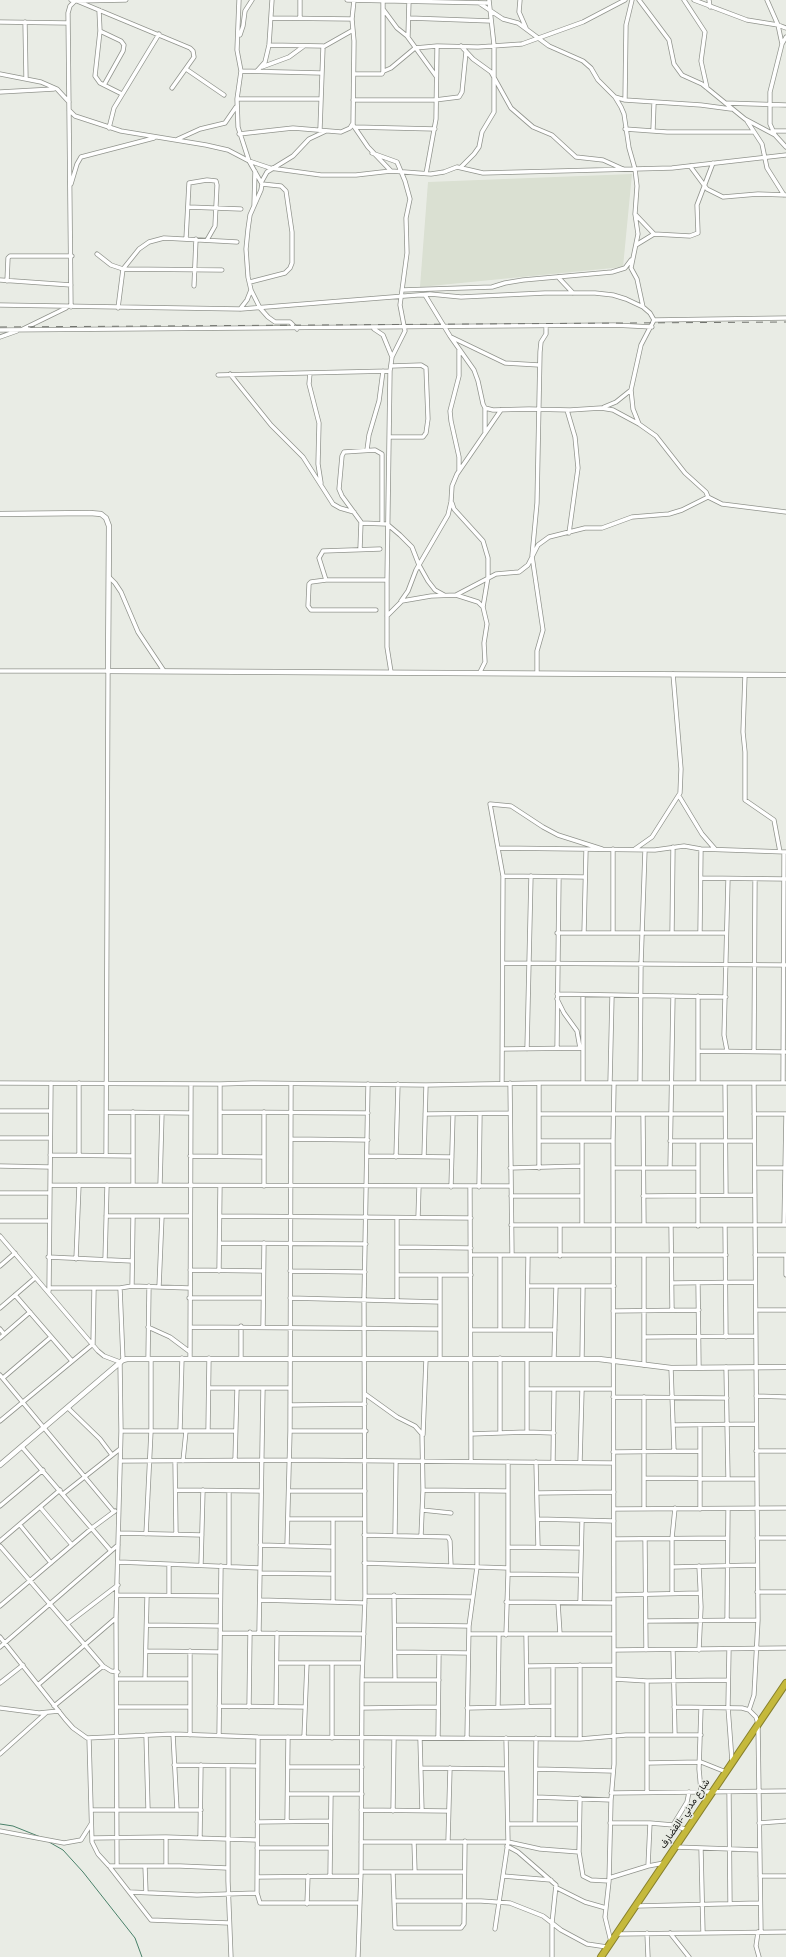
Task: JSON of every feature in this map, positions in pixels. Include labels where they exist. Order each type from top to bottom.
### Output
[{"type":"highway","name":"شارع مدني -القضارف","points":[[601,1957],[786,1683]]},
{"type":"main road","points":[[0,514],[90,512],[103,514],[106,518],[109,526],[108,671],[786,675]]},
{"type":"main road","points":[[0,1465],[121,1361],[182,1358],[500,1358],[582,1359],[671,1368],[786,1367]]},
{"type":"street","points":[[74,1],[126,0]]},
{"type":"street","points":[[175,140],[200,129],[225,123],[234,111],[237,101],[241,71],[237,50],[239,0]]},
{"type":"street","points":[[238,37],[242,29],[245,11],[252,0]]},
{"type":"street","points":[[257,72],[265,62],[269,45],[272,0]]},
{"type":"street","points":[[300,0],[300,18]]},
{"type":"street","points":[[347,0],[409,0],[479,3],[489,1],[494,45],[494,115],[482,132],[478,147],[474,154],[461,167]]},
{"type":"street","points":[[354,0],[352,19],[354,74],[353,125],[372,153],[391,171]]},
{"type":"street","points":[[408,39],[409,0]]},
{"type":"street","points":[[520,0],[519,12],[526,29]]},
{"type":"street","points":[[354,74],[382,74],[384,70],[391,68],[415,48],[522,44],[583,22],[625,0]]},
{"type":"street","points":[[625,100],[626,25],[632,0]]},
{"type":"street","points":[[639,0],[669,40],[674,64],[678,71],[687,79],[706,88],[745,119],[774,135],[786,147]]},
{"type":"street","points":[[684,0],[705,32],[700,61],[706,88]]},
{"type":"street","points":[[694,0],[747,20],[778,25],[786,28]]},
{"type":"street","points":[[710,0],[710,7]]},
{"type":"street","points":[[767,0],[778,25],[782,44]]},
{"type":"street","points":[[74,1],[182,43],[193,51],[194,57],[172,88]]},
{"type":"street","points":[[70,307],[72,256],[68,10],[74,1]]},
{"type":"street","points":[[383,1],[384,70]]},
{"type":"street","points":[[479,3],[503,19],[514,21],[557,51],[583,61],[591,68],[604,88],[615,97],[625,100],[701,105],[734,110]]},
{"type":"street","points":[[383,8],[436,76]]},
{"type":"street","points":[[99,10],[100,31],[94,72],[97,79],[104,85],[122,94]]},
{"type":"street","points":[[271,18],[352,19]]},
{"type":"street","points":[[409,18],[491,20]]},
{"type":"street","points":[[0,22],[68,23]]},
{"type":"street","points":[[26,22],[26,78]]},
{"type":"street","points":[[269,45],[323,46],[353,30]]},
{"type":"street","points":[[100,31],[120,41],[124,45],[123,51],[104,85]]},
{"type":"street","points":[[109,128],[114,108],[159,34]]},
{"type":"street","points":[[774,135],[772,131],[769,104],[770,92],[782,44],[786,37]]},
{"type":"street","points":[[261,67],[290,57],[304,46]]},
{"type":"street","points":[[320,129],[323,46]]},
{"type":"street","points":[[426,174],[435,129],[437,46]]},
{"type":"street","points":[[461,46],[494,76],[512,108],[526,122],[533,127],[552,135],[576,157],[603,160],[624,170]]},
{"type":"street","points":[[353,100],[435,100],[462,95],[466,52]]},
{"type":"street","points":[[186,69],[224,95]]},
{"type":"street","points":[[241,71],[321,73]]},
{"type":"street","points":[[0,74],[41,82],[57,89],[69,102]]},
{"type":"street","points":[[0,92],[57,89]]},
{"type":"street","points":[[615,97],[624,114],[625,129],[635,169],[637,186],[635,214],[638,234],[631,268],[637,279],[643,307]]},
{"type":"street","points":[[237,101],[321,99]]},
{"type":"street","points":[[237,101],[239,134],[248,161],[255,169],[262,182]]},
{"type":"street","points":[[653,130],[654,103]]},
{"type":"street","points":[[723,103],[786,105]]},
{"type":"street","points":[[69,110],[75,116],[109,128],[155,138],[224,149],[248,161],[272,168],[332,175],[356,175],[391,171],[426,174],[441,173],[457,167],[483,173],[624,170],[690,166],[765,156],[786,155]]},
{"type":"street","points":[[745,119],[762,144],[767,168],[785,195]]},
{"type":"street","points":[[239,134],[252,134],[287,128],[344,131],[353,125],[435,129]]},
{"type":"street","points":[[625,129],[667,132],[754,132]]},
{"type":"street","points":[[297,329],[290,322],[275,322],[260,308],[251,290],[246,249],[248,228],[254,207],[262,190],[262,182],[265,174],[272,168],[293,156],[313,137],[327,131]]},
{"type":"street","points":[[772,131],[786,132]]},
{"type":"street","points":[[70,186],[77,164],[81,157],[155,138]]},
{"type":"street","points":[[372,153],[395,161],[401,172],[410,199],[406,218],[407,253],[400,311],[405,333],[392,357],[390,371],[387,524],[387,647],[391,672]]},
{"type":"street","points":[[636,245],[654,234],[690,236],[698,233],[697,205],[713,163]]},
{"type":"street","points":[[690,166],[703,186],[714,194],[723,197],[758,194],[785,195]]},
{"type":"street","points":[[254,207],[255,169]]},
{"type":"street","points":[[186,239],[189,184],[207,180],[216,181],[217,208],[215,226],[207,240]]},
{"type":"street","points":[[250,282],[285,273],[291,266],[292,232],[286,190],[282,186],[262,182]]},
{"type":"street","points":[[188,207],[241,209]]},
{"type":"street","points":[[635,214],[654,234]]},
{"type":"street","points":[[118,308],[123,269],[139,249],[153,240],[164,238],[237,242]]},
{"type":"street","points":[[194,286],[196,239]]},
{"type":"street","points":[[97,254],[111,265],[123,269],[222,270]]},
{"type":"street","points":[[7,281],[8,258],[10,256],[72,256]]},
{"type":"street","points":[[402,290],[492,287],[510,282],[618,271],[625,268],[632,259]]},
{"type":"street","points":[[558,277],[573,293]]},
{"type":"street","points":[[0,280],[72,285]]},
{"type":"street","points":[[240,309],[247,300],[251,290]]},
{"type":"street","points":[[0,306],[240,309],[425,295],[461,297],[573,293],[613,295],[643,307],[650,313],[654,320],[652,327],[641,345],[631,390],[633,408],[639,424]]},
{"type":"street","points":[[425,295],[450,336],[474,370],[485,408],[485,433]]},
{"type":"street","points":[[0,337],[43,321],[53,313],[70,307]]},
{"type":"street","points":[[654,320],[786,318]]},
{"type":"street","points":[[537,674],[537,656],[543,630],[532,556],[537,503],[539,365],[541,342],[546,334],[546,326]]},
{"type":"street","points":[[0,330],[546,326],[652,327]]},
{"type":"street","points":[[372,328],[383,335],[392,357]]},
{"type":"street","points":[[450,336],[505,363],[539,365]]},
{"type":"street","points":[[459,349],[459,376],[450,410],[459,457],[459,470]]},
{"type":"street","points":[[389,437],[423,437],[426,433],[428,419],[428,370],[421,365],[391,366]]},
{"type":"street","points":[[367,450],[369,435],[379,401],[383,371]]},
{"type":"street","points":[[218,374],[390,371]]},
{"type":"street","points":[[310,373],[309,384],[319,423],[318,464],[322,486]]},
{"type":"street","points":[[230,374],[271,425],[303,457],[333,504],[340,508],[354,512]]},
{"type":"street","points":[[601,408],[616,402],[631,390]]},
{"type":"street","points":[[485,408],[501,410],[567,410],[601,408],[613,410],[639,424],[656,436],[685,473],[706,492],[708,497],[722,504],[786,512]]},
{"type":"street","points":[[387,616],[408,591],[419,565],[448,515],[452,486],[459,470],[501,410]]},
{"type":"street","points":[[567,410],[575,437],[578,468],[569,533]]},
{"type":"street","points":[[360,549],[361,523],[340,492],[342,456],[346,451],[379,451],[383,458],[382,524]]},
{"type":"street","points":[[456,595],[488,577],[500,573],[519,572],[528,565],[538,545],[545,539],[585,528],[602,528],[632,517],[669,514],[682,510],[708,497]]},
{"type":"street","points":[[451,502],[454,509],[475,531],[486,548],[488,577],[483,607],[487,624],[484,643],[486,658],[480,672]]},
{"type":"street","points":[[361,523],[387,524],[412,547],[419,565],[432,586],[444,595]]},
{"type":"street","points":[[326,580],[320,564],[321,552],[326,549],[380,549]]},
{"type":"street","points":[[109,577],[121,592],[138,632],[164,671]]},
{"type":"street","points":[[376,610],[309,609],[309,584],[311,582],[326,580],[387,580]]},
{"type":"street","points":[[400,602],[410,599],[456,595],[478,602],[483,607]]},
{"type":"street","points":[[0,671],[108,671],[106,1155]]},
{"type":"street","points":[[634,850],[652,837],[679,796],[681,769],[673,674]]},
{"type":"street","points":[[0,1082],[107,1084],[253,1083],[426,1085],[539,1083],[784,1083],[784,852],[774,820],[745,800],[745,752],[743,732],[745,675]]},
{"type":"street","points":[[679,796],[702,834],[716,849]]},
{"type":"street","points":[[502,1084],[503,876],[490,804],[511,806],[538,825],[558,835],[602,849]]},
{"type":"street","points":[[499,848],[645,850],[688,846],[701,849],[784,852]]},
{"type":"street","points":[[672,933],[673,847]]},
{"type":"street","points":[[613,849],[613,933]]},
{"type":"street","points":[[700,932],[701,849]]},
{"type":"street","points":[[584,933],[586,850]]},
{"type":"street","points":[[640,1083],[641,964],[645,850]]},
{"type":"street","points":[[503,876],[585,877]]},
{"type":"street","points":[[526,1048],[530,962],[531,876]]},
{"type":"street","points":[[557,1048],[557,932],[559,877]]},
{"type":"street","points":[[701,878],[785,879]]},
{"type":"street","points":[[727,1051],[724,1035],[726,996],[725,933],[728,879]]},
{"type":"street","points":[[754,879],[754,1051]]},
{"type":"street","points":[[557,932],[725,933]]},
{"type":"street","points":[[503,963],[557,962],[785,965]]},
{"type":"street","points":[[582,995],[581,1048],[583,1083]]},
{"type":"street","points":[[557,996],[726,996]]},
{"type":"street","points":[[557,996],[564,1013],[577,1031],[581,1048]]},
{"type":"street","points":[[394,1901],[500,1902],[526,1908],[566,1933],[587,1944],[609,1945],[606,1924],[606,1908],[609,1880],[610,1800],[613,1771],[614,1679],[614,1114],[612,1083],[612,996]]},
{"type":"street","points":[[670,1168],[673,996]]},
{"type":"street","points":[[698,996],[698,1083]]},
{"type":"street","points":[[503,1049],[581,1048]]},
{"type":"street","points":[[698,1051],[784,1052]]},
{"type":"street","points":[[49,1290],[48,1257],[50,1221],[51,1083]]},
{"type":"street","points":[[79,1083],[79,1155]]},
{"type":"street","points":[[539,1083],[539,1168]]},
{"type":"street","points":[[725,1083],[726,1195]]},
{"type":"street","points":[[749,1710],[754,1695],[758,1648],[754,1083]]},
{"type":"street","points":[[190,1358],[189,1288],[191,1084]]},
{"type":"street","points":[[220,1084],[220,1156]]},
{"type":"street","points":[[288,1546],[290,1460],[289,1358],[292,1139],[291,1084]]},
{"type":"street","points":[[358,1957],[361,1874],[362,1662],[365,1603],[364,1519],[366,1431],[364,1300],[368,1156],[368,1084]]},
{"type":"street","points":[[396,1157],[398,1084]]},
{"type":"street","points":[[510,1084],[512,1255]]},
{"type":"street","points":[[424,1157],[426,1085]]},
{"type":"street","points":[[0,1111],[50,1111]]},
{"type":"street","points":[[107,1112],[190,1113]]},
{"type":"street","points":[[133,1112],[133,1185]]},
{"type":"street","points":[[220,1112],[368,1113]]},
{"type":"street","points":[[264,1112],[264,1186]]},
{"type":"street","points":[[160,1185],[162,1113]]},
{"type":"street","points":[[426,1114],[510,1114]]},
{"type":"street","points":[[451,1187],[452,1114]]},
{"type":"street","points":[[479,1187],[480,1114]]},
{"type":"street","points":[[539,1114],[725,1114]]},
{"type":"street","points":[[643,1114],[642,1168],[644,1225]]},
{"type":"street","points":[[511,1225],[785,1225],[786,1114],[754,1114]]},
{"type":"street","points":[[0,1138],[50,1138]]},
{"type":"street","points":[[292,1139],[368,1140]]},
{"type":"street","points":[[539,1141],[613,1141]]},
{"type":"street","points":[[582,1141],[582,1225]]},
{"type":"street","points":[[670,1141],[754,1141]]},
{"type":"street","points":[[698,1141],[698,1226]]},
{"type":"street","points":[[50,1155],[133,1156]]},
{"type":"street","points":[[190,1156],[264,1156]]},
{"type":"street","points":[[368,1156],[452,1157]]},
{"type":"street","points":[[0,1166],[50,1166]]},
{"type":"street","points":[[510,1168],[582,1166]]},
{"type":"street","points":[[613,1168],[698,1168]]},
{"type":"street","points":[[755,1168],[785,1168]]},
{"type":"street","points":[[50,1185],[511,1186]]},
{"type":"street","points":[[76,1259],[79,1185]]},
{"type":"street","points":[[105,1260],[106,1185]]},
{"type":"street","points":[[219,1271],[220,1186]]},
{"type":"street","points":[[418,1218],[419,1186]]},
{"type":"street","points":[[470,1187],[472,1462]]},
{"type":"street","points":[[0,1193],[50,1193]]},
{"type":"street","points":[[643,1196],[755,1195]]},
{"type":"street","points":[[511,1196],[582,1196]]},
{"type":"street","points":[[106,1216],[190,1216]]},
{"type":"street","points":[[132,1286],[133,1216]]},
{"type":"street","points":[[159,1287],[162,1216]]},
{"type":"street","points":[[220,1216],[471,1218]]},
{"type":"street","points":[[397,1218],[397,1301]]},
{"type":"street","points":[[0,1221],[50,1221]]},
{"type":"street","points":[[560,1225],[560,1256]]},
{"type":"street","points":[[671,1226],[672,1310]]},
{"type":"street","points":[[725,1226],[726,1337]]},
{"type":"street","points":[[0,1236],[35,1278],[49,1290],[101,1354],[121,1361]]},
{"type":"street","points":[[220,1243],[366,1244]]},
{"type":"street","points":[[263,1326],[264,1244]]},
{"type":"street","points":[[397,1247],[471,1248]]},
{"type":"street","points":[[0,1266],[15,1254]]},
{"type":"street","points":[[471,1255],[726,1255]]},
{"type":"street","points":[[500,1255],[500,1329]]},
{"type":"street","points":[[755,1255],[786,1255],[786,1275]]},
{"type":"street","points":[[527,1329],[528,1256]]},
{"type":"street","points":[[644,1256],[644,1365]]},
{"type":"street","points":[[48,1257],[132,1261]]},
{"type":"street","points":[[190,1270],[263,1271]]},
{"type":"street","points":[[290,1271],[365,1272]]},
{"type":"street","points":[[397,1275],[471,1275]]},
{"type":"street","points":[[440,1275],[440,1359]]},
{"type":"street","points":[[0,1308],[35,1278]]},
{"type":"street","points":[[672,1283],[755,1282]]},
{"type":"street","points":[[698,1283],[699,1367]]},
{"type":"street","points":[[49,1290],[120,1288],[132,1286],[189,1288]]},
{"type":"street","points":[[146,1534],[151,1431],[148,1327],[149,1286]]},
{"type":"street","points":[[528,1286],[614,1286]]},
{"type":"street","points":[[554,1359],[556,1286]]},
{"type":"street","points":[[582,1359],[583,1286]]},
{"type":"street","points":[[117,1866],[118,1810],[116,1735],[118,1672],[116,1618],[119,1562],[118,1545],[121,1431],[120,1288]]},
{"type":"street","points":[[0,1421],[93,1344],[94,1289]]},
{"type":"street","points":[[15,1295],[72,1361]]},
{"type":"street","points":[[189,1298],[263,1298]]},
{"type":"street","points":[[290,1298],[440,1302]]},
{"type":"street","points":[[614,1311],[699,1310]]},
{"type":"street","points":[[756,1310],[786,1310]]},
{"type":"street","points":[[0,1338],[30,1312]]},
{"type":"street","points":[[241,1326],[241,1358]]},
{"type":"street","points":[[190,1327],[290,1326],[440,1329]]},
{"type":"street","points":[[148,1327],[170,1337],[190,1352]]},
{"type":"street","points":[[0,1329],[4,1334]]},
{"type":"street","points":[[471,1330],[554,1330]]},
{"type":"street","points":[[644,1337],[756,1336]]},
{"type":"street","points":[[51,1337],[2,1377],[114,1512]]},
{"type":"street","points":[[180,1431],[182,1358]]},
{"type":"street","points":[[208,1431],[209,1358]]},
{"type":"street","points":[[500,1358],[500,1433]]},
{"type":"street","points":[[421,1536],[426,1359]]},
{"type":"street","points":[[527,1359],[527,1432]]},
{"type":"street","points":[[726,1367],[728,1478]]},
{"type":"street","points":[[671,1368],[674,1451]]},
{"type":"street","points":[[209,1388],[290,1388]]},
{"type":"street","points":[[235,1460],[237,1388]]},
{"type":"street","points":[[259,1632],[263,1388]]},
{"type":"street","points":[[527,1389],[613,1389]]},
{"type":"street","points":[[553,1462],[554,1389]]},
{"type":"street","points":[[580,1462],[582,1390]]},
{"type":"street","points":[[365,1394],[397,1417],[415,1426],[423,1437]]},
{"type":"street","points":[[756,1396],[786,1397]]},
{"type":"street","points":[[613,1397],[727,1398]]},
{"type":"street","points":[[644,1397],[644,1508]]},
{"type":"street","points":[[290,1405],[365,1404]]},
{"type":"street","points":[[68,1408],[100,1439],[112,1455]]},
{"type":"street","points":[[673,1425],[756,1424]]},
{"type":"street","points":[[700,1425],[700,1509]]},
{"type":"street","points":[[121,1431],[235,1431]]},
{"type":"street","points":[[183,1461],[186,1431]]},
{"type":"street","points":[[290,1432],[366,1431]]},
{"type":"street","points":[[471,1434],[527,1432],[554,1433]]},
{"type":"street","points":[[22,1447],[111,1551]]},
{"type":"street","points":[[63,1494],[120,1449]]},
{"type":"street","points":[[613,1452],[700,1450]]},
{"type":"street","points":[[756,1451],[786,1451]]},
{"type":"street","points":[[120,1461],[290,1460],[366,1462],[613,1463]]},
{"type":"street","points":[[175,1461],[176,1534]]},
{"type":"street","points":[[395,1535],[396,1462]]},
{"type":"street","points":[[506,1635],[508,1574],[508,1462]]},
{"type":"street","points":[[536,1462],[538,1547]]},
{"type":"street","points":[[0,1506],[42,1470]]},
{"type":"street","points":[[645,1478],[700,1480],[728,1478],[757,1479]]},
{"type":"street","points":[[0,1541],[60,1490]]},
{"type":"street","points":[[176,1490],[261,1491]]},
{"type":"street","points":[[201,1565],[203,1490]]},
{"type":"street","points":[[423,1490],[507,1491]]},
{"type":"street","points":[[229,1491],[229,1566]]},
{"type":"street","points":[[289,1491],[365,1491]]},
{"type":"street","points":[[466,1738],[469,1626],[477,1567],[477,1491]]},
{"type":"street","points":[[537,1493],[614,1492]]},
{"type":"street","points":[[40,1507],[72,1545]]},
{"type":"street","points":[[0,1606],[92,1528],[119,1508]]},
{"type":"street","points":[[672,1593],[672,1538],[675,1508]]},
{"type":"street","points":[[614,1509],[786,1508]]},
{"type":"street","points":[[727,1620],[728,1509]]},
{"type":"street","points":[[422,1510],[451,1512]]},
{"type":"street","points":[[538,1518],[582,1521],[614,1521]]},
{"type":"street","points":[[333,1519],[333,1602]]},
{"type":"street","points":[[289,1520],[364,1519]]},
{"type":"street","points":[[580,1602],[582,1521]]},
{"type":"street","points":[[20,1525],[51,1563]]},
{"type":"street","points":[[119,1533],[202,1535]]},
{"type":"street","points":[[364,1535],[421,1536],[450,1539],[451,1566]]},
{"type":"street","points":[[614,1539],[727,1538]]},
{"type":"street","points":[[757,1538],[786,1538]]},
{"type":"street","points":[[645,1539],[647,1620],[646,1650]]},
{"type":"street","points":[[0,1647],[118,1545]]},
{"type":"street","points":[[260,1545],[333,1547]]},
{"type":"street","points":[[0,1546],[103,1666],[111,1671],[118,1672]]},
{"type":"street","points":[[508,1547],[581,1548]]},
{"type":"street","points":[[119,1562],[260,1568]]},
{"type":"street","points":[[364,1563],[508,1568]]},
{"type":"street","points":[[169,1565],[169,1595]]},
{"type":"street","points":[[673,1567],[757,1565]]},
{"type":"street","points":[[219,1736],[219,1626],[221,1566]]},
{"type":"street","points":[[699,1566],[701,1620],[699,1650]]},
{"type":"street","points":[[260,1573],[333,1574]]},
{"type":"street","points":[[508,1574],[580,1575]]},
{"type":"street","points":[[67,1624],[118,1585]]},
{"type":"street","points":[[758,1592],[786,1592]]},
{"type":"street","points":[[614,1595],[700,1593]]},
{"type":"street","points":[[118,1595],[220,1596]]},
{"type":"street","points":[[365,1596],[394,1595],[473,1597]]},
{"type":"street","points":[[394,1595],[394,1680]]},
{"type":"street","points":[[145,1679],[148,1626],[147,1596]]},
{"type":"street","points":[[260,1600],[365,1603]]},
{"type":"street","points":[[506,1602],[614,1603]]},
{"type":"street","points":[[558,1603],[560,1634]]},
{"type":"street","points":[[38,1684],[116,1618]]},
{"type":"street","points":[[647,1620],[758,1620]]},
{"type":"street","points":[[395,1625],[469,1626]]},
{"type":"street","points":[[148,1626],[219,1626]]},
{"type":"street","points":[[220,1632],[364,1634]]},
{"type":"street","points":[[249,1707],[250,1632]]},
{"type":"street","points":[[276,1707],[277,1633]]},
{"type":"street","points":[[469,1634],[614,1634]]},
{"type":"street","points":[[498,1707],[499,1635]]},
{"type":"street","points":[[526,1635],[527,1707]]},
{"type":"street","points":[[0,1637],[38,1684],[58,1712],[73,1728],[85,1737],[89,1738],[116,1735],[173,1734],[258,1738],[304,1737],[420,1739],[580,1739],[613,1736],[702,1735]]},
{"type":"street","points":[[614,1650],[786,1648]]},
{"type":"street","points":[[729,1649],[728,1707],[732,1762]]},
{"type":"street","points":[[673,1650],[675,1735]]},
{"type":"street","points":[[147,1651],[220,1652]]},
{"type":"street","points":[[190,1651],[190,1735]]},
{"type":"street","points":[[395,1652],[468,1652]]},
{"type":"street","points":[[438,1738],[439,1653]]},
{"type":"street","points":[[277,1663],[362,1662]]},
{"type":"street","points":[[304,1737],[307,1663]]},
{"type":"street","points":[[332,1663],[332,1738]]},
{"type":"street","points":[[0,1683],[23,1665]]},
{"type":"street","points":[[580,1665],[580,1739]]},
{"type":"street","points":[[527,1666],[614,1665]]},
{"type":"street","points":[[54,1706],[103,1666]]},
{"type":"street","points":[[552,1738],[553,1666]]},
{"type":"street","points":[[118,1679],[190,1679]]},
{"type":"street","points":[[614,1679],[647,1681],[728,1680]]},
{"type":"street","points":[[362,1680],[439,1680]]},
{"type":"street","points":[[647,1681],[647,1792]]},
{"type":"street","points":[[118,1706],[190,1707]]},
{"type":"street","points":[[219,1706],[305,1707]]},
{"type":"street","points":[[467,1708],[552,1706]]},
{"type":"street","points":[[362,1708],[438,1707]]},
{"type":"street","points":[[674,1707],[728,1707],[749,1710],[756,1717],[758,1724],[760,1850],[759,1932],[756,1946],[758,1957]]},
{"type":"street","points":[[0,1708],[46,1713],[58,1712]]},
{"type":"street","points":[[701,1791],[699,1777],[702,1708]]},
{"type":"street","points":[[0,1754],[46,1713]]},
{"type":"street","points":[[173,1734],[177,1810]]},
{"type":"street","points":[[146,1735],[148,1809]]},
{"type":"street","points":[[287,1821],[288,1737]]},
{"type":"street","points":[[89,1738],[92,1810],[91,1823],[94,1848],[110,1866],[151,1920],[229,1923]]},
{"type":"street","points":[[258,1738],[258,1900],[261,1904],[360,1903]]},
{"type":"street","points":[[393,1811],[394,1738]]},
{"type":"street","points":[[495,1929],[508,1842],[506,1738]]},
{"type":"street","points":[[535,1823],[536,1738]]},
{"type":"street","points":[[420,1739],[422,1811]]},
{"type":"street","points":[[647,1763],[700,1762],[726,1772]]},
{"type":"street","points":[[174,1765],[257,1766]]},
{"type":"street","points":[[200,1838],[201,1765]]},
{"type":"street","points":[[228,1766],[227,1868],[231,1957]]},
{"type":"street","points":[[288,1767],[362,1767]]},
{"type":"street","points":[[421,1768],[506,1769]]},
{"type":"street","points":[[448,1841],[450,1768]]},
{"type":"street","points":[[536,1769],[613,1771]]},
{"type":"street","points":[[611,1793],[786,1791]]},
{"type":"street","points":[[673,1825],[687,1802],[689,1792]]},
{"type":"street","points":[[729,1792],[730,1904]]},
{"type":"street","points":[[288,1794],[362,1794]]},
{"type":"street","points":[[330,1876],[331,1794]]},
{"type":"street","points":[[536,1797],[610,1800]]},
{"type":"street","points":[[580,1798],[579,1852],[583,1876],[591,1880],[609,1880],[648,1866],[664,1863]]},
{"type":"street","points":[[92,1810],[201,1810]]},
{"type":"street","points":[[361,1810],[448,1811]]},
{"type":"street","points":[[257,1822],[330,1821]]},
{"type":"street","points":[[759,1823],[786,1821]]},
{"type":"street","points":[[0,1831],[47,1842],[68,1843],[82,1840],[91,1823]]},
{"type":"street","points":[[610,1823],[650,1823],[673,1825],[687,1830]]},
{"type":"street","points":[[648,1866],[650,1823]]},
{"type":"street","points":[[508,1824],[579,1824]]},
{"type":"street","points":[[92,1838],[166,1837],[257,1840]]},
{"type":"street","points":[[166,1837],[166,1866]]},
{"type":"street","points":[[394,1872],[394,1926],[396,1929],[461,1928],[464,1924],[465,1841]]},
{"type":"street","points":[[361,1842],[508,1842],[540,1849],[579,1852]]},
{"type":"street","points":[[414,1842],[415,1872]]},
{"type":"street","points":[[507,1846],[518,1852],[552,1880],[557,1888],[585,1902],[606,1908]]},
{"type":"street","points":[[675,1847],[760,1850]]},
{"type":"street","points":[[257,1848],[330,1848]]},
{"type":"street","points":[[701,1849],[703,1933]]},
{"type":"street","points":[[110,1866],[227,1868]]},
{"type":"street","points":[[145,1866],[146,1893]]},
{"type":"street","points":[[257,1877],[330,1876],[394,1872],[464,1872]]},
{"type":"street","points":[[307,1904],[308,1876]]},
{"type":"street","points":[[503,1876],[552,1880]]},
{"type":"street","points":[[760,1876],[786,1876]]},
{"type":"street","points":[[552,1957],[552,1923],[557,1888]]},
{"type":"street","points":[[130,1892],[228,1894],[257,1893]]},
{"type":"street","points":[[636,1906],[760,1903]]},
{"type":"street","points":[[617,1934],[786,1932]]},
{"type":"street","points":[[647,1933],[648,1957]]},
{"type":"street","points":[[670,1933],[689,1957]]},
{"type":"shaded area","points":[[632,174],[623,267],[420,287],[428,182]]},
{"type":"waterway","points":[[0,1824],[13,1826],[43,1838]]},
{"type":"waterway","points":[[49,1842],[63,1850],[83,1872],[135,1938],[142,1957]]},
{"type":"railway","points":[[0,327],[786,322]]}]
